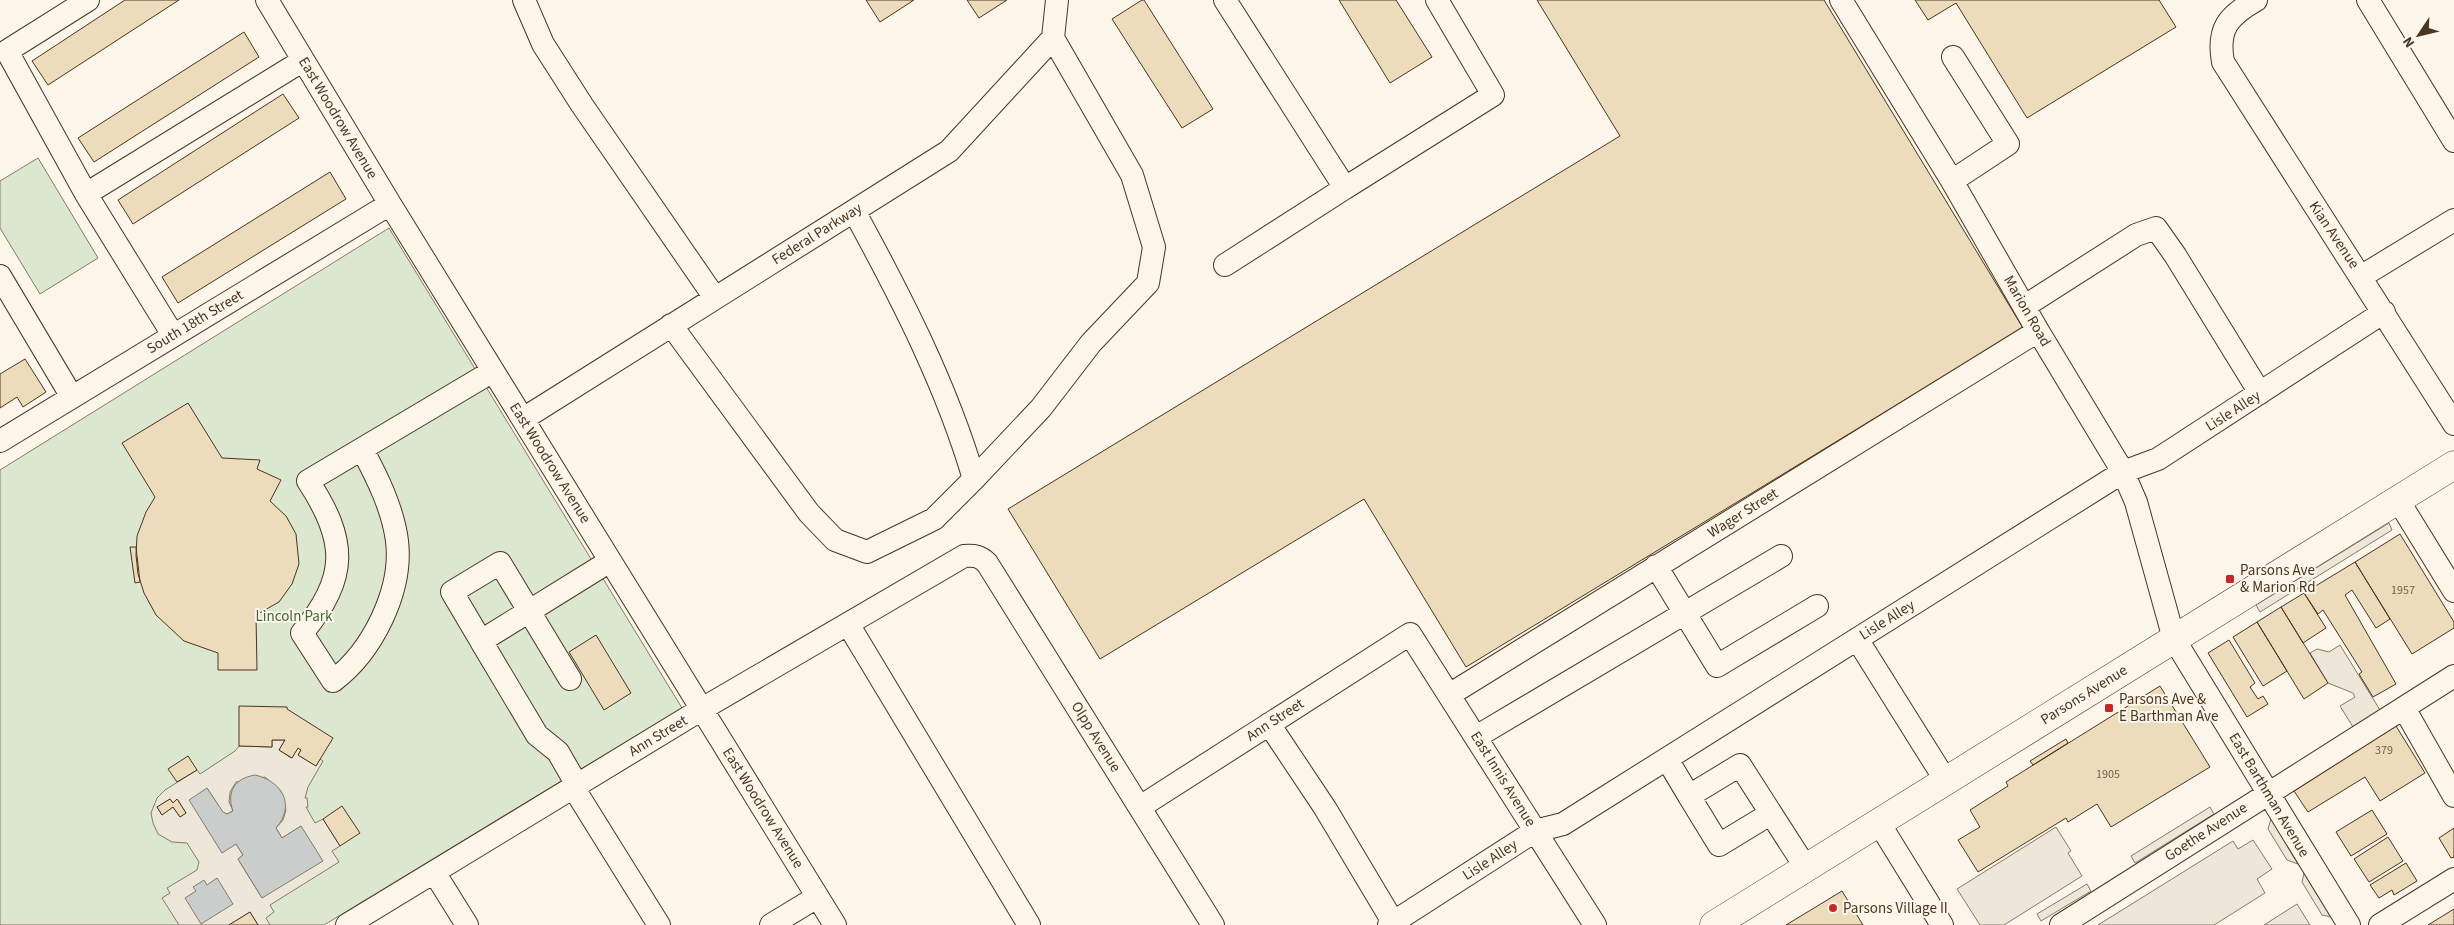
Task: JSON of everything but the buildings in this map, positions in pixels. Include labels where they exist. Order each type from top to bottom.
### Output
[{"type":"main road","name":"Parsons Avenue","points":[[1714,925],[2454,465]]},
{"type":"street","points":[[88,0],[4,53],[86,194],[173,335]]},
{"type":"street","name":"East Woodrow Avenue","points":[[267,0],[302,61],[834,925]]},
{"type":"street","points":[[671,326],[809,513],[835,540],[866,552],[934,519],[1041,408],[1091,344],[1148,283],[1154,247],[1132,175],[1053,38],[1057,0]]},
{"type":"street","points":[[1225,0],[1345,188]]},
{"type":"street","points":[[1225,265],[1493,94],[1437,0]]},
{"type":"street","name":"Marion Road","points":[[1841,0],[1952,180],[2038,331],[2123,472],[2136,502],[2174,639]]},
{"type":"street","name":"Kian Avenue","points":[[2256,0],[2243,8],[2224,27],[2220,44],[2223,62],[2291,170],[2451,414]]},
{"type":"street","points":[[2368,0],[2454,141]]},
{"type":"street","points":[[526,1],[543,44],[582,105],[715,298]]},
{"type":"street","name":"Federal Parkway","points":[[523,419],[949,151],[1053,38]]},
{"type":"street","points":[[1952,180],[2008,144],[1953,57]]},
{"type":"street","points":[[86,194],[302,61]]},
{"type":"street","name":"South 18th Street","points":[[0,441],[390,204]]},
{"type":"street","points":[[854,211],[894,283],[936,372],[960,435],[974,479]]},
{"type":"street","points":[[2362,276],[2454,220]]},
{"type":"street","points":[[2025,306],[2136,235],[2156,228],[2175,255],[2260,393]]},
{"type":"street","points":[[0,276],[72,397]]},
{"type":"street","name":"Lisle Alley","points":[[1391,924],[1535,831],[1564,824],[2123,472],[2158,460],[2384,312]]},
{"type":"street","name":"Wager Street","points":[[1449,695],[2038,331]]},
{"type":"street","points":[[362,449],[382,489],[391,517],[397,542],[395,569],[382,619],[371,639],[346,671],[333,682],[302,633],[323,607],[335,577],[338,561],[332,522],[308,481],[493,371]]},
{"type":"street","points":[[2398,500],[2454,591]]},
{"type":"street","name":"Ann Street","points":[[347,925],[702,710],[964,556],[974,555]]},
{"type":"street","name":"Olpp Avenue","points":[[974,555],[982,557],[987,563],[1213,925]]},
{"type":"street","points":[[1476,737],[1683,612],[1781,556]]},
{"type":"street","points":[[481,641],[610,561]]},
{"type":"street","points":[[570,679],[500,563],[452,592],[537,735],[558,752],[575,786],[659,925]]},
{"type":"street","points":[[1656,566],[1716,666],[1817,606]]},
{"type":"street","points":[[848,624],[1029,925]]},
{"type":"street","name":"Ann Street","points":[[1140,807],[1410,634]]},
{"type":"street","name":"East Innis Avenue","points":[[1410,634],[1595,925]]},
{"type":"street","points":[[1857,639],[1946,781]]},
{"type":"street","name":"East Barthman Avenue","points":[[2174,639],[2349,925]]},
{"type":"street","name":"Goethe Avenue","points":[[2061,925],[2454,676]]},
{"type":"street","points":[[2404,708],[2454,796]]},
{"type":"street","points":[[1269,724],[1325,808],[1391,924]]},
{"type":"street","points":[[1668,759],[1719,845],[1770,814]]},
{"type":"street","points":[[1689,796],[1740,765],[1806,868]]},
{"type":"street","points":[[1879,823],[1942,925]]},
{"type":"street","points":[[434,872],[467,925]]},
{"type":"street","points":[[2380,925],[2454,879]]},
{"type":"street","points":[[771,925],[817,897]]},
{"type":"green space","points":[[38,158],[98,258],[40,294],[0,228],[0,181]]},
{"type":"green space","name":"Lincoln Park","points":[[389,228],[682,708],[324,925],[0,925],[0,470]]},
{"type":"shaded area","points":[[2389,523],[2392,530],[2260,612],[2256,605]]},
{"type":"shaded area","points":[[2340,645],[2380,710],[2353,727],[2340,706],[2355,697],[2353,693],[2328,683],[2310,653],[2317,649],[2329,652]]},
{"type":"shaded area","points":[[272,740],[285,740],[279,750],[291,758],[298,748],[301,750],[298,755],[316,766],[320,759],[323,761],[308,787],[305,798],[307,798],[308,807],[306,807],[315,823],[323,819],[340,846],[332,851],[339,862],[270,905],[274,912],[266,918],[270,925],[258,925],[250,912],[229,925],[179,925],[162,898],[170,893],[167,888],[197,870],[199,862],[187,843],[172,842],[158,834],[151,813],[157,798],[165,790],[197,770],[200,774],[235,751],[239,746],[272,747]],"holes":[[[265,777],[281,791],[286,810],[283,820],[276,828],[282,838],[301,826],[262,898],[238,859],[243,855],[236,844],[222,852],[207,788],[223,813],[227,814],[233,811],[229,802],[230,792],[236,782]],[[170,799],[173,803],[178,800],[186,813],[180,817],[173,807],[162,815],[157,807]]]},
{"type":"shaded area","points":[[255,775],[264,778],[279,788],[283,795],[285,811],[276,828],[282,838],[301,826],[323,861],[262,898],[238,859],[243,855],[236,844],[222,853],[189,800],[207,788],[223,812],[227,814],[233,811],[231,798],[234,787],[242,779]]},
{"type":"shaded area","points":[[2210,807],[2214,814],[2135,863],[2131,856]]},
{"type":"shaded area","points":[[2271,819],[2298,864],[2287,860],[2268,829]]},
{"type":"shaded area","points":[[2056,827],[2071,851],[2068,853],[2082,876],[2004,925],[1980,925],[1957,889]]},
{"type":"shaded area","points":[[2253,840],[2272,869],[2257,879],[2265,893],[2214,925],[2098,925],[2233,841],[2238,849]]},
{"type":"shaded area","points":[[2304,873],[2331,917],[2322,915],[2302,882]]},
{"type":"shaded area","points":[[217,878],[233,904],[201,924],[185,898],[196,891],[193,887],[204,880],[207,885]]},
{"type":"shaded area","points":[[2087,884],[2091,891],[2041,921],[2037,914]]},
{"type":"shaded area","points":[[2297,904],[2310,925],[2264,925]]},
{"type":"place","name":"Parsons Ave & Marion Rd","points":[[2230,579]]},
{"type":"place","name":"Parsons Ave & E Barthman Ave","points":[[2109,708]]},
{"type":"place","name":"Parsons Village II","points":[[1833,908]]}]
